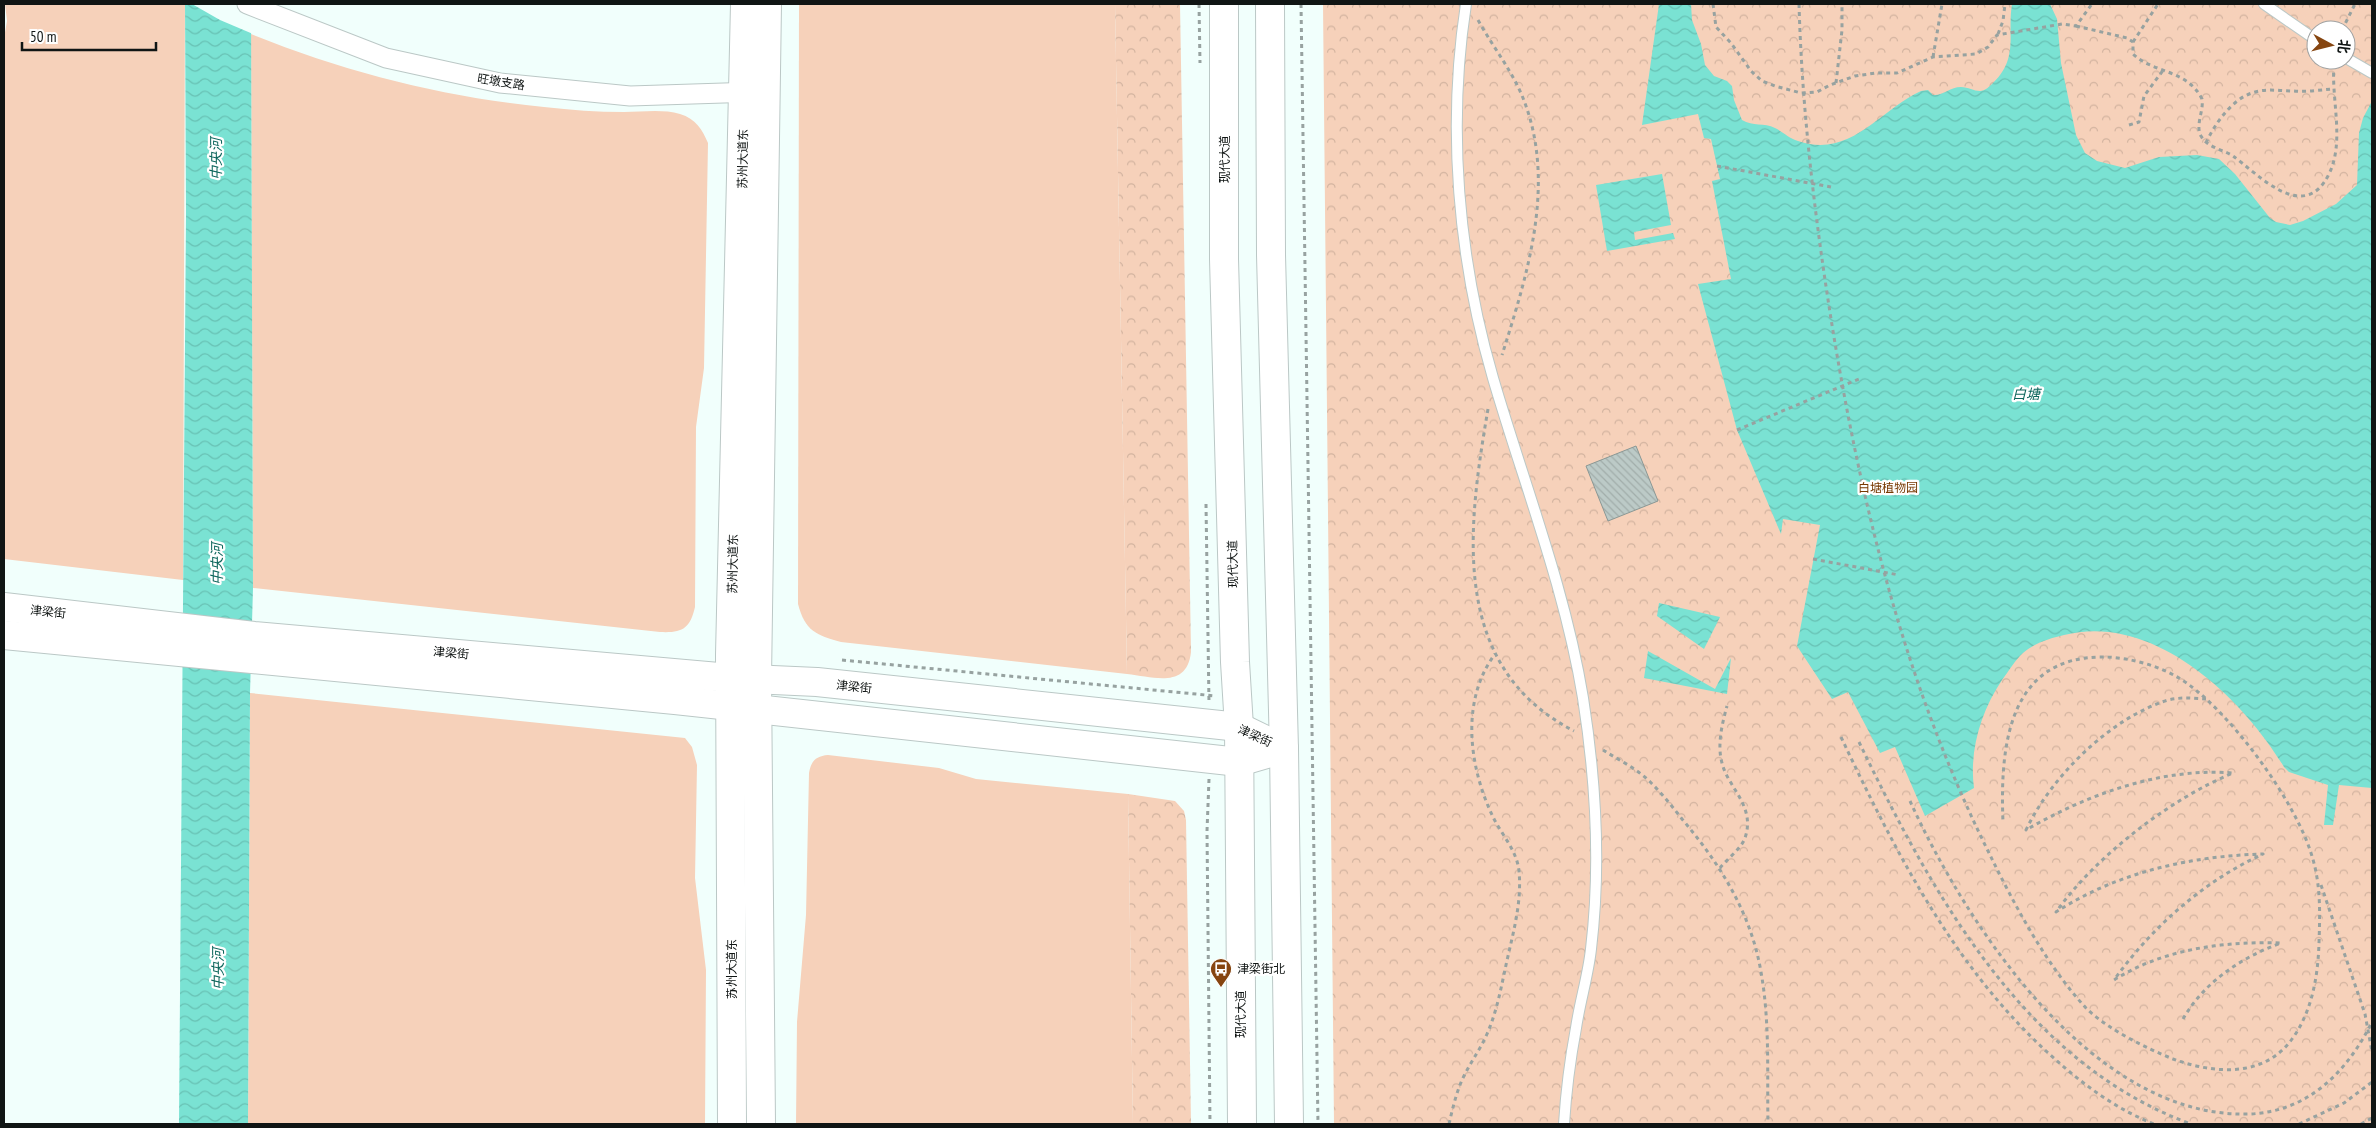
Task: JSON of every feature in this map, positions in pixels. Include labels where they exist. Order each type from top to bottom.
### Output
[{"type":"main road","name":"苏州大道东","points":[[744,4],[755,92],[757,709],[761,1124]]},
{"type":"main road","name":"苏州大道东","points":[[732,1124],[730,678],[755,92],[767,4]]},
{"type":"main road","name":"现代大道","points":[[1224,4],[1224,260],[1239,727],[1242,1124]]},
{"type":"main road","points":[[1270,4],[1271,255],[1284,749],[1289,1124]]},
{"type":"main road","name":"津梁街","points":[[4,607],[179,640]]},
{"type":"main road","name":"津梁街","points":[[4,635],[179,640],[730,706],[1239,762],[1284,749]]},
{"type":"main road","name":"津梁街","points":[[254,648],[817,682],[1239,727],[1284,749]]},
{"type":"street","name":"旺墩支路","points":[[252,6],[386,58],[500,83],[630,96],[755,92]]},
{"type":"lane","points":[[1466,4],[1457,89],[1459,181],[1474,293],[1494,382],[1554,569],[1574,655],[1589,740],[1596,825],[1595,911],[1589,966],[1570,1065],[1564,1124]]},
{"type":"lane","points":[[2264,4],[2306,33]]},
{"type":"lane","points":[[2356,63],[2372,72]]},
{"type":"path","points":[[1199,4],[1200,73]]},
{"type":"path","points":[[1300,4],[1318,1124]]},
{"type":"path","points":[[1713,4],[1716,27],[1731,43],[1751,72],[1775,86],[1804,94],[1817,92],[1836,83],[1869,74],[1897,73],[1933,57],[1976,54],[1988,47],[1997,35],[2003,21],[2005,4]]},
{"type":"path","points":[[1799,4],[1808,141],[1823,270],[1842,386],[1882,572],[1919,686],[1967,807],[1997,869],[2031,930],[2068,985],[2088,1010],[2144,1046],[2196,1066],[2233,1070],[2251,1068],[2267,1062],[2282,1051],[2295,1036],[2306,1015],[2314,987],[2319,953],[2320,891],[2317,875]]},
{"type":"path","points":[[1836,83],[1842,30],[1842,4]]},
{"type":"path","points":[[1933,57],[1942,4]]},
{"type":"path","points":[[2076,26],[2092,4]]},
{"type":"path","points":[[2158,4],[2133,42],[2132,54],[2138,59],[2164,69],[2189,83],[2199,93],[2203,105],[2199,132],[2206,143],[2230,154],[2259,178],[2282,192],[2296,196],[2310,194],[2321,186],[2330,173],[2337,132],[2332,89],[2333,70]]},
{"type":"path","points":[[2347,20],[2355,4]]},
{"type":"path","points":[[1477,18],[1514,77],[1522,94],[1530,120],[1537,164],[1537,208],[1533,244],[1524,283],[1494,382],[1478,467],[1473,536],[1476,595],[1495,654],[1528,698],[1557,721],[1633,769],[1656,787],[1700,839],[1720,868],[1746,916],[1761,971],[1769,1055],[1766,1084],[1768,1124]]},
{"type":"path","points":[[1997,35],[2062,24],[2127,38],[2133,42]]},
{"type":"path","points":[[2129,125],[2139,122],[2144,96],[2164,69]]},
{"type":"path","points":[[2206,143],[2211,131],[2230,109],[2239,99],[2251,93],[2265,90],[2305,92],[2332,89]]},
{"type":"path","points":[[1717,166],[1831,187]]},
{"type":"path","points":[[1737,430],[1859,379]]},
{"type":"path","points":[[1206,500],[1210,725]]},
{"type":"path","points":[[1813,559],[1899,575]]},
{"type":"path","points":[[1449,1124],[1462,1080],[1484,1040],[1495,1015],[1518,904],[1519,873],[1515,855],[1486,801],[1476,770],[1472,743],[1476,698],[1483,674],[1495,654]]},
{"type":"path","points":[[2003,822],[2003,763],[2012,719],[2029,689],[2050,670],[2062,664],[2086,658],[2110,657],[2131,660],[2170,673],[2207,699],[2240,735],[2273,782],[2305,836],[2364,1014],[2372,1052]]},
{"type":"path","points":[[833,659],[1237,697]]},
{"type":"path","points":[[2183,1019],[2197,998],[2222,974],[2254,955],[2281,943],[2221,945],[2183,952],[2144,964],[2114,980],[2143,946],[2185,905],[2227,873],[2263,854],[2203,859],[2151,870],[2096,890],[2056,912],[2099,865],[2140,828],[2191,794],[2233,774],[2190,775],[2131,785],[2072,806],[2026,830],[2060,778],[2085,752],[2110,731],[2134,716],[2168,700],[2186,697],[2207,699]]},
{"type":"path","points":[[1720,868],[1744,840],[1746,830],[1742,801],[1726,775],[1721,758],[1721,732],[1727,706]]},
{"type":"path","points":[[1841,737],[1880,819],[1919,889],[1958,950],[1997,1000],[2035,1042],[2073,1075],[2109,1101],[2154,1124]]},
{"type":"path","points":[[1859,742],[1896,818],[1946,904],[1974,946],[2008,989],[2058,1041],[2108,1082],[2154,1110],[2191,1124]]},
{"type":"path","points":[[1210,758],[1207,831],[1210,1124]]},
{"type":"path","points":[[1910,801],[1931,846],[1956,892],[1986,937],[2018,979],[2054,1018],[2092,1052],[2125,1076],[2152,1091],[2194,1108],[2216,1112],[2237,1114],[2279,1110],[2298,1103],[2330,1082],[2344,1068],[2372,1022]]},
{"type":"path","points":[[2299,1124],[2344,1103],[2372,1082]]},
{"type":"path","points":[[2361,1124],[2372,1118]]},
{"type":"green space","points":[[5,4],[185,4],[183,580],[4,559],[4,38],[7,21]]},
{"type":"green space","points":[[799,4],[1115,4],[1127,674],[841,642],[818,634],[804,620],[798,604]]},
{"type":"green space","points":[[1115,4],[1180,4],[1191,652],[1188,664],[1183,671],[1176,676],[1168,678],[1127,674]]},
{"type":"green space","name":"白塘植物园","points":[[1323,4],[2372,4],[2372,1124],[1334,1124]]},
{"type":"green space","points":[[251,34],[322,60],[432,90],[506,103],[564,109],[604,112],[673,112],[686,116],[701,129],[708,143],[704,368],[696,427],[695,607],[691,620],[684,628],[674,632],[660,632],[253,588]]},
{"type":"green space","points":[[250,693],[685,738],[692,747],[697,765],[695,878],[706,970],[705,1124],[248,1124]]},
{"type":"green space","points":[[828,755],[939,768],[976,779],[1128,794],[1133,1124],[796,1124],[797,1022],[806,915],[809,773],[811,765],[815,760]]},
{"type":"green space","points":[[1128,794],[1175,801],[1184,811],[1186,820],[1191,1124],[1133,1124]]},
{"type":"water","name":"中央河","points":[[185,4],[251,4],[253,588],[250,693],[248,1124],[179,1124],[186,214]]},
{"type":"water","name":"白塘","points":[[1659,4],[1691,4],[1692,20],[1701,44],[1705,65],[1714,76],[1727,81],[1732,86],[1734,100],[1742,120],[1771,126],[1795,140],[1817,145],[1834,143],[1849,138],[1864,130],[1906,99],[1921,91],[1928,90],[1933,95],[1937,95],[1957,87],[1980,91],[1986,89],[2001,74],[2009,55],[2012,4],[2050,4],[2057,19],[2061,63],[2076,135],[2085,153],[2097,161],[2125,168],[2159,157],[2197,155],[2219,159],[2235,174],[2270,218],[2276,222],[2290,225],[2303,221],[2336,204],[2357,185],[2359,133],[2363,118],[2372,101],[2372,788],[2339,785],[2333,825],[2324,825],[2328,785],[2289,772],[2266,740],[2219,688],[2192,666],[2162,648],[2130,636],[2097,631],[2048,639],[2027,649],[2020,656],[1995,692],[1978,732],[1973,760],[1974,788],[1925,816],[1895,747],[1880,753],[1848,692],[1832,699],[1797,646],[1820,525],[1783,519],[1781,534],[1737,430],[1698,284],[1731,279],[1712,181],[1720,179],[1711,139],[1704,138],[1698,114],[1642,125]]},
{"type":"water","points":[[1662,174],[1671,225],[1634,232],[1635,240],[1673,233],[1675,239],[1607,251],[1596,185]]},
{"type":"water","points":[[1659,603],[1720,617],[1704,649],[1657,616]]},
{"type":"water","points":[[1648,651],[1715,689],[1731,658],[1727,694],[1644,678]]},
{"type":"pier","points":[[192,4],[253,4],[253,34],[220,20]]},
{"type":"building","points":[[1636,446],[1658,501],[1608,521],[1586,466]]},
{"type":"place","name":"津梁街北","points":[[1221,988]]}]
